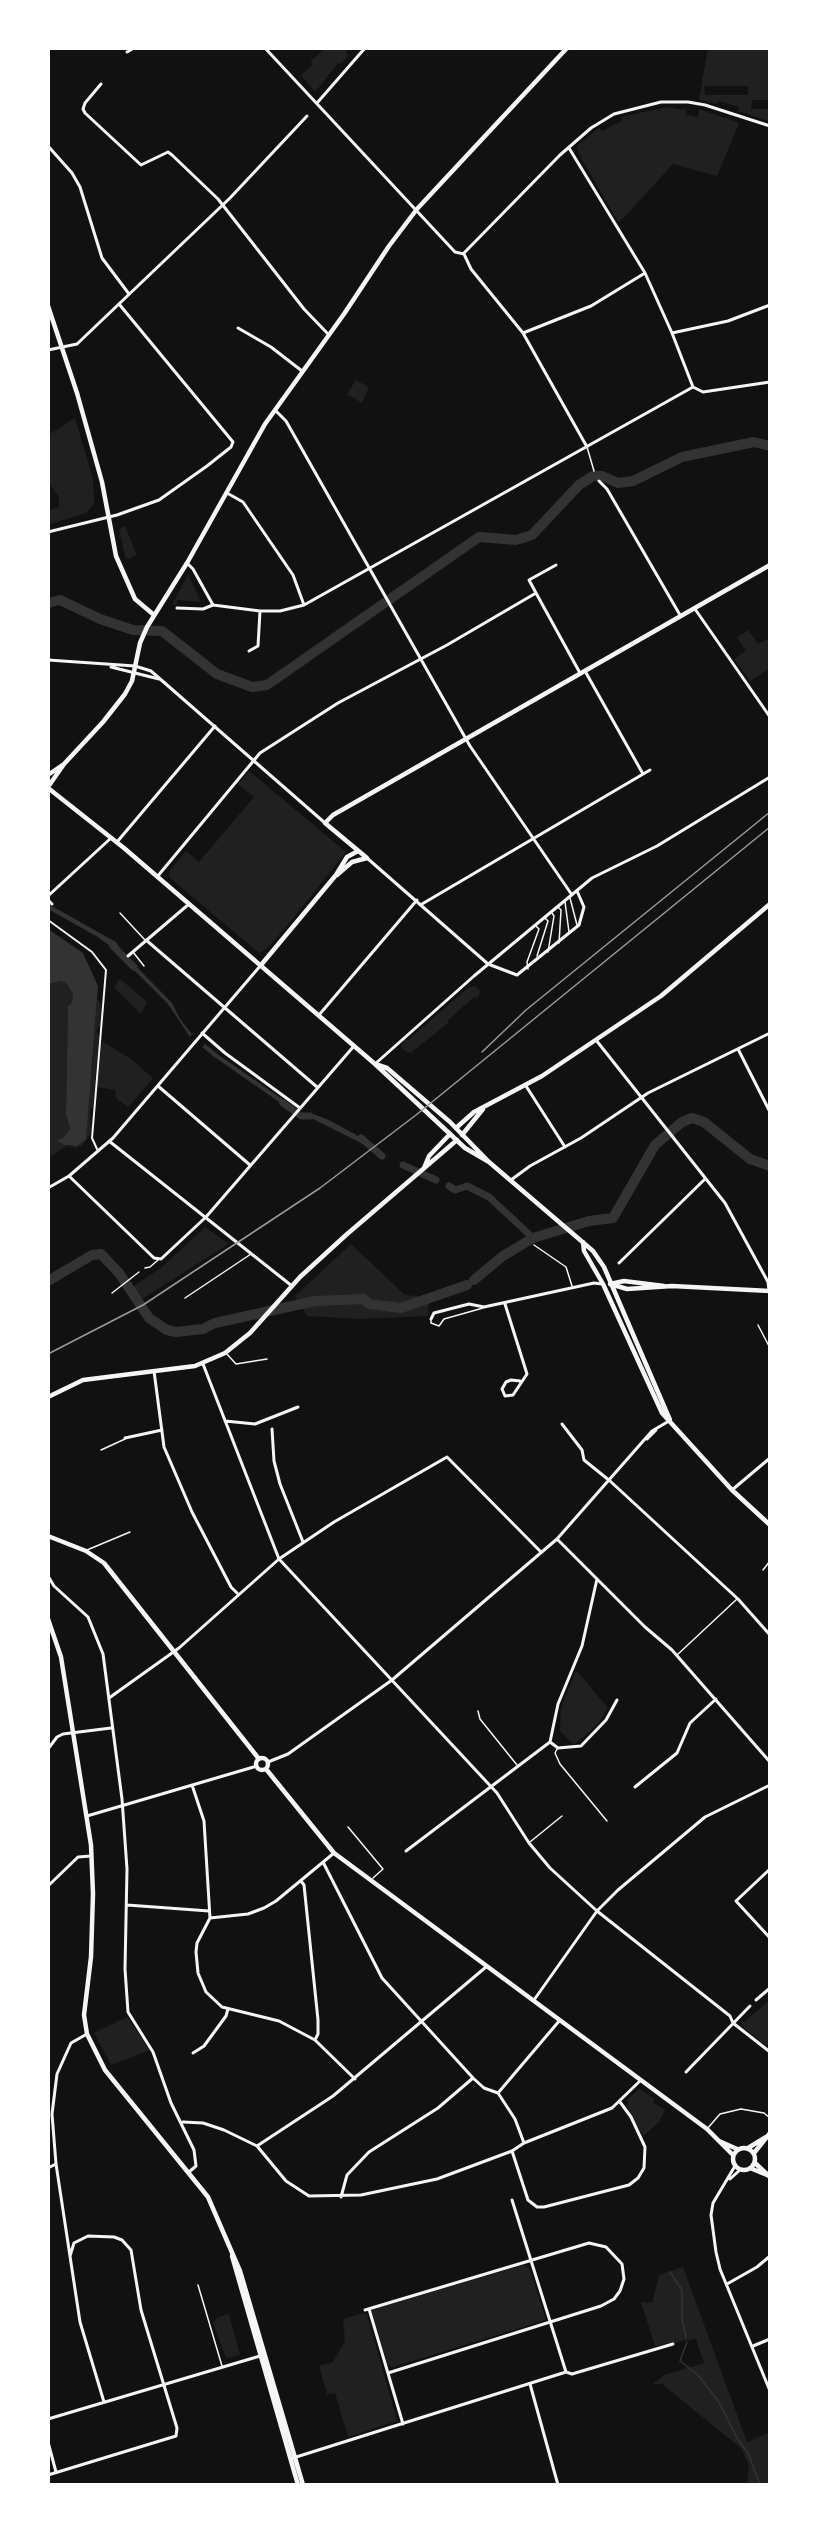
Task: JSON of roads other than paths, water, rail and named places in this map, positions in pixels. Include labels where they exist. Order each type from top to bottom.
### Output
[{"type":"street","points":[[127,52],[134,48]]},
{"type":"street","points":[[265,48],[455,252],[464,254]]},
{"type":"street","points":[[316,103],[365,48]]},
{"type":"street","points":[[489,1162],[480,1160],[382,1073],[375,1064],[261,965],[117,842],[48,788],[64,764],[115,708],[129,688],[147,627],[187,563],[273,409],[329,336],[388,246],[417,209],[567,48]]},
{"type":"street","points":[[101,84],[85,104],[83,109],[85,113],[141,165],[168,152],[223,205],[304,309],[329,336]]},
{"type":"street","points":[[464,254],[569,148],[591,128],[614,114],[630,108],[661,102],[698,103],[770,126]]},
{"type":"street","points":[[48,351],[77,344],[223,205],[307,116]]},
{"type":"street","points":[[48,146],[72,173],[80,187],[102,258],[129,294]]},
{"type":"street","points":[[569,148],[645,273],[693,387],[703,392],[770,382]]},
{"type":"street","points":[[464,254],[471,269],[523,333],[587,447]]},
{"type":"street","points":[[523,333],[591,306],[645,273]]},
{"type":"street","points":[[48,532],[108,517],[159,500],[207,466],[231,447],[233,442],[119,304]]},
{"type":"street","points":[[672,333],[728,321],[770,304]]},
{"type":"street","points":[[48,306],[102,483],[116,556],[138,603],[154,615]]},
{"type":"street","points":[[238,328],[271,347],[302,371]]},
{"type":"street","points":[[177,608],[203,609],[213,605],[280,611],[304,605],[693,387]]},
{"type":"street","points":[[273,409],[286,421],[466,741],[570,896]]},
{"type":"street","points":[[599,481],[606,489],[681,617]]},
{"type":"street","points":[[227,493],[243,502],[293,575],[304,605]]},
{"type":"street","points":[[187,563],[193,568],[213,605]]},
{"type":"street","points":[[556,565],[529,580],[643,774]]},
{"type":"street","points":[[325,823],[343,810],[770,565]]},
{"type":"street","points":[[157,877],[260,753],[338,704],[536,593]]},
{"type":"street","points":[[694,609],[770,717]]},
{"type":"street","points":[[249,651],[258,646],[260,611]]},
{"type":"street","points":[[48,660],[108,666],[135,666],[148,670],[422,904],[488,964],[517,975],[528,969],[577,927],[584,907],[577,891]]},
{"type":"street","points":[[108,666],[161,680]]},
{"type":"street","points":[[117,842],[215,726]]},
{"type":"street","points":[[48,775],[64,764]]},
{"type":"street","points":[[422,904],[531,838],[651,770]]},
{"type":"street","points":[[375,1064],[488,964],[592,878],[650,850],[770,777]]},
{"type":"street","points":[[52,904],[48,898],[111,838]]},
{"type":"street","points":[[336,875],[349,855],[358,851]]},
{"type":"street","points":[[48,1188],[69,1176],[97,1149],[109,1141],[336,875],[352,862],[367,858]]},
{"type":"street","points":[[318,1016],[417,900]]},
{"type":"street","points":[[128,956],[189,904]]},
{"type":"street","points":[[421,1171],[429,1156],[474,1112],[525,1085],[661,996],[770,904]]},
{"type":"street","points":[[48,920],[92,952],[106,970],[92,1138],[97,1149]]},
{"type":"street","points":[[146,940],[318,1088]]},
{"type":"street","points":[[512,1180],[530,1166],[643,1098],[770,1032]]},
{"type":"street","points":[[202,1033],[297,1111]]},
{"type":"street","points":[[431,1319],[434,1313],[463,1306],[484,1307],[505,1304],[572,1287],[624,1281],[664,1286],[769,1291],[768,1282],[725,1203],[596,1040]]},
{"type":"street","points":[[69,1176],[158,1260],[171,1252],[206,1217],[354,1046]]},
{"type":"street","points":[[738,1048],[770,1112]]},
{"type":"street","points":[[375,1064],[387,1068],[456,1128],[489,1162],[593,1251],[670,1420]]},
{"type":"street","points":[[525,1085],[565,1147]]},
{"type":"street","points":[[158,1086],[250,1165]]},
{"type":"street","points":[[48,1397],[83,1380],[203,1364],[225,1353],[243,1339],[292,1286],[457,1140],[484,1107]]},
{"type":"street","points":[[109,1141],[292,1286]]},
{"type":"street","points":[[619,1263],[705,1179]]},
{"type":"street","points":[[583,1242],[584,1251],[603,1284],[661,1410],[732,1490],[770,1525]]},
{"type":"street","points":[[505,1304],[527,1374],[513,1395],[505,1396],[502,1389],[506,1382],[512,1380],[520,1382]]},
{"type":"street","points":[[203,1364],[279,1558],[491,1787],[529,1843],[550,1868],[597,1911],[730,2016],[733,2023],[770,2052]]},
{"type":"street","points":[[154,1371],[165,1446],[192,1512],[231,1587],[237,1593]]},
{"type":"street","points":[[225,1420],[255,1424],[298,1407]]},
{"type":"street","points":[[268,1762],[288,1754],[392,1680],[540,1551],[557,1539],[647,1439],[670,1420]]},
{"type":"street","points":[[562,1424],[582,1450],[584,1460],[610,1480],[738,1599],[770,1635]]},
{"type":"street","points":[[272,1429],[274,1461],[280,1484],[303,1542]]},
{"type":"street","points":[[125,1438],[162,1430]]},
{"type":"street","points":[[108,1698],[174,1651],[279,1558],[416,1473],[447,1457],[540,1551]]},
{"type":"street","points":[[732,1490],[770,1458]]},
{"type":"street","points":[[48,1536],[86,1551],[104,1563],[259,1759]]},
{"type":"street","points":[[557,1539],[672,1650],[770,1762]]},
{"type":"street","points":[[48,1576],[59,1591],[83,1611],[93,1625],[103,1654],[128,1869],[125,1969],[128,2012],[153,2052],[171,2103],[182,2122],[196,2160],[196,2166],[189,2172]]},
{"type":"street","points":[[406,1851],[550,1742],[558,1704],[582,1646],[597,1580]]},
{"type":"street","points":[[48,1619],[61,1657],[87,1816],[91,1856],[92,1957],[84,2015],[87,2034],[105,2070],[208,2197],[240,2271],[262,2355],[303,2485]]},
{"type":"street","points":[[635,1787],[677,1753],[690,1723],[716,1699]]},
{"type":"street","points":[[550,1742],[558,1748],[576,1749],[581,1746],[606,1720],[617,1700]]},
{"type":"street","points":[[48,1749],[57,1737],[111,1728]]},
{"type":"street","points":[[259,1759],[264,1758],[268,1762]]},
{"type":"street","points":[[257,1766],[259,1759]]},
{"type":"street","points":[[266,1769],[268,1762]]},
{"type":"street","points":[[87,1816],[257,1766]]},
{"type":"street","points":[[257,1766],[261,1770],[266,1769]]},
{"type":"street","points":[[266,1769],[334,1853],[641,2080],[707,2130],[733,2155],[735,2166],[729,2180],[713,2203],[711,2215],[716,2252],[770,2391]]},
{"type":"street","points":[[192,1785],[204,1821],[210,1918],[197,1943],[198,1973],[210,1998],[228,2009],[279,2022],[315,2040],[355,2079]]},
{"type":"street","points":[[534,2001],[597,1911],[705,1817],[770,1785]]},
{"type":"street","points":[[210,1918],[238,1916],[264,1908],[334,1853]]},
{"type":"street","points":[[48,1886],[78,1857],[91,1856]]},
{"type":"street","points":[[323,1862],[382,1978],[473,2078],[484,2088],[498,2092],[515,2119],[524,2143]]},
{"type":"street","points":[[770,1869],[736,1901],[770,1938]]},
{"type":"street","points":[[301,1881],[304,1885],[318,2020],[318,2034],[315,2040]]},
{"type":"street","points":[[127,1905],[209,1911]]},
{"type":"street","points":[[257,2146],[314,2110],[355,2079],[486,1967]]},
{"type":"street","points":[[756,2000],[770,1988]]},
{"type":"street","points":[[686,2072],[750,2006]]},
{"type":"street","points":[[193,2053],[204,2046],[226,2016],[228,2009]]},
{"type":"street","points":[[498,2092],[560,2020]]},
{"type":"street","points":[[87,2034],[71,2043],[57,2074],[52,2104],[56,2164],[80,2322],[104,2402]]},
{"type":"street","points":[[341,2197],[347,2175],[369,2152],[438,2108],[473,2078]]},
{"type":"street","points":[[182,2122],[203,2123],[257,2146],[297,2190],[309,2196],[341,2197],[437,2179],[512,2151],[524,2143],[587,2119],[620,2102],[641,2080]]},
{"type":"street","points":[[512,2151],[528,2200],[537,2206],[544,2207],[628,2185],[638,2178],[644,2168],[645,2147],[631,2117],[620,2102]]},
{"type":"street","points":[[719,2141],[737,2149],[748,2148],[768,2135]]},
{"type":"street","points":[[768,2135],[754,2153],[755,2163],[768,2176]]},
{"type":"street","points":[[748,2148],[754,2153]]},
{"type":"street","points":[[733,2155],[737,2149]]},
{"type":"street","points":[[750,2168],[755,2163]]},
{"type":"street","points":[[48,2168],[56,2164]]},
{"type":"street","points":[[735,2166],[741,2169],[750,2168],[768,2176]]},
{"type":"street","points":[[729,2180],[741,2169]]},
{"type":"street","points":[[512,2200],[566,2372]]},
{"type":"street","points":[[48,2475],[176,2436],[177,2428],[141,2310],[131,2250],[127,2244],[114,2237],[88,2236],[74,2243],[70,2256]]},
{"type":"street","points":[[388,2373],[601,2306],[614,2299],[623,2284],[622,2264],[613,2252],[594,2243],[367,2310],[404,2424]]},
{"type":"street","points":[[727,2284],[770,2256]]},
{"type":"street","points":[[753,2346],[770,2339]]},
{"type":"street","points":[[293,2458],[566,2372],[572,2374],[673,2344]]},
{"type":"street","points":[[48,2419],[262,2355]]},
{"type":"street","points":[[530,2384],[558,2485]]},
{"type":"street","points":[[48,2442],[56,2472]]},
{"type":"street","points":[[293,2458],[298,2485]]},
{"type":"lane","points":[[587,447],[594,471]]},
{"type":"lane","points":[[570,896],[577,927]]},
{"type":"lane","points":[[564,901],[567,905],[569,935]]},
{"type":"lane","points":[[558,907],[561,910],[559,943]]},
{"type":"lane","points":[[548,952],[554,916],[551,912]]},
{"type":"lane","points":[[120,913],[146,940]]},
{"type":"lane","points":[[536,962],[548,921],[545,917]]},
{"type":"lane","points":[[528,969],[527,962],[538,929],[535,925]]},
{"type":"lane","points":[[132,952],[144,966]]},
{"type":"lane","points":[[534,1245],[566,1267],[572,1287]]},
{"type":"lane","points":[[185,1298],[252,1254]]},
{"type":"lane","points":[[146,1270],[158,1260]]},
{"type":"lane","points":[[112,1293],[140,1274]]},
{"type":"lane","points":[[431,1319],[431,1323],[439,1326],[444,1319],[484,1307]]},
{"type":"lane","points":[[758,1325],[770,1348]]},
{"type":"lane","points":[[225,1353],[236,1364],[267,1359]]},
{"type":"lane","points":[[101,1450],[125,1438]]},
{"type":"lane","points":[[86,1551],[130,1532]]},
{"type":"lane","points":[[763,1570],[770,1561]]},
{"type":"lane","points":[[675,1656],[738,1599]]},
{"type":"lane","points":[[478,1711],[480,1719],[518,1765]]},
{"type":"lane","points":[[558,1748],[555,1753],[560,1764],[607,1821]]},
{"type":"lane","points":[[529,1843],[562,1816]]},
{"type":"lane","points":[[348,1827],[383,1869],[370,1881]]},
{"type":"lane","points":[[707,2130],[720,2114],[741,2109],[764,2113],[770,2118]]},
{"type":"lane","points":[[198,2285],[223,2367]]},
{"type":"waterway","points":[[48,603],[60,600],[100,619],[133,630],[162,631],[217,674],[252,687],[267,685],[479,537],[516,540],[532,535],[579,485],[593,476],[602,476],[618,483],[633,481],[682,457],[754,442],[770,446]]},
{"type":"waterway","points":[[113,946],[134,967]]},
{"type":"waterway","points":[[283,1103],[301,1116],[310,1116]]},
{"type":"waterway","points":[[474,1280],[503,1256],[533,1238],[589,1221],[613,1218],[655,1145],[682,1122],[692,1118],[704,1122],[750,1159],[770,1166]]},
{"type":"waterway","points":[[361,1138],[382,1156]]},
{"type":"waterway","points":[[403,1165],[436,1180]]},
{"type":"waterway","points":[[449,1186],[455,1190],[467,1186],[489,1197],[533,1238]]},
{"type":"waterway","points":[[48,1281],[92,1255],[101,1254],[119,1273],[149,1318],[167,1330],[176,1332],[203,1329],[215,1323],[315,1301],[364,1299],[369,1304],[401,1308],[467,1285]]},
{"type":"waterway","points":[[670,2272],[682,2290],[682,2318],[686,2338]]},
{"type":"waterway","points":[[687,2342],[680,2361],[698,2375],[719,2402],[737,2438],[748,2453],[760,2485]]},
{"type":"railway","points":[[482,1052],[526,1010],[770,812]]},
{"type":"railway","points":[[48,1354],[143,1305],[320,1188],[416,1115],[770,827]]}]
